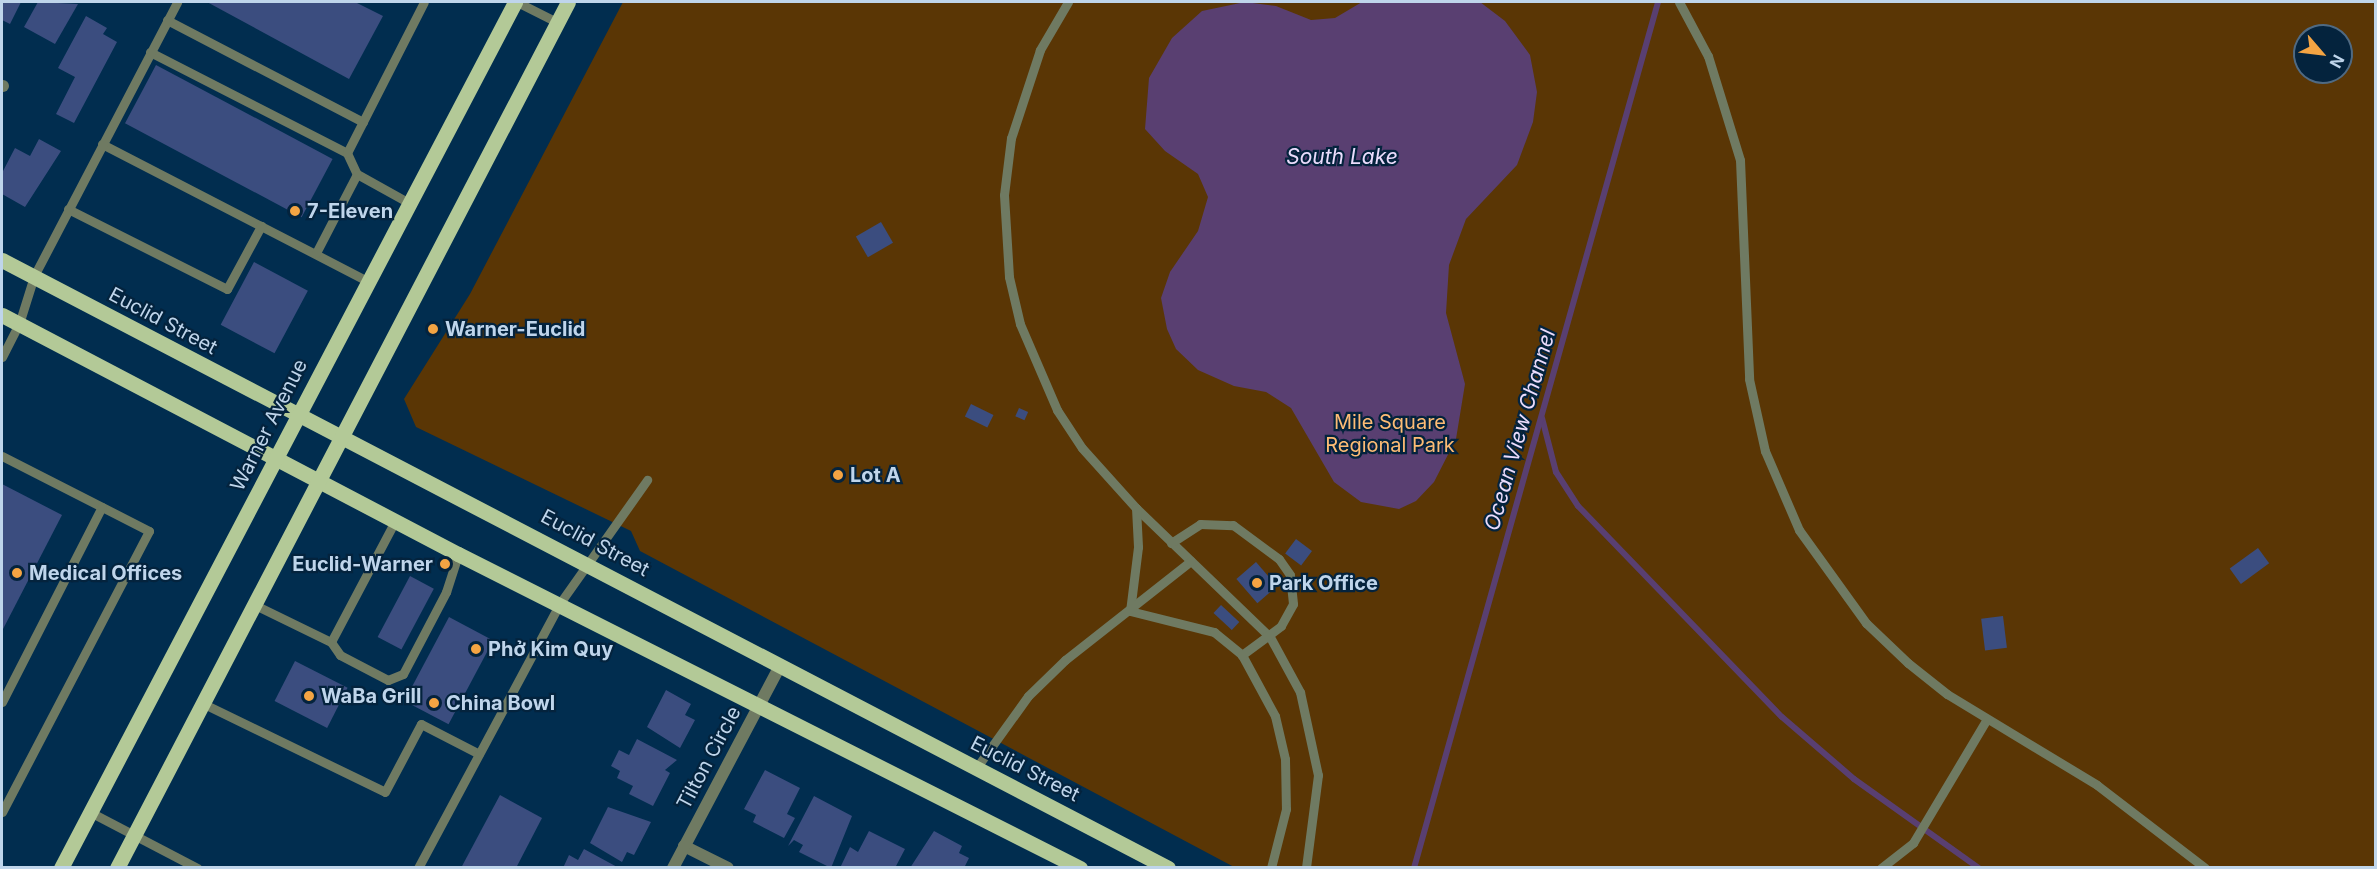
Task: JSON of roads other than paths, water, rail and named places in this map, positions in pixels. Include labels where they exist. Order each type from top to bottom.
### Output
[{"type":"main road","name":"Warner Avenue","points":[[61,867],[516,2]]},
{"type":"main road","points":[[117,867],[568,2]]},
{"type":"main road","name":"Euclid Street","points":[[2,260],[341,439],[589,562],[780,666],[1168,867]]},
{"type":"main road","points":[[2,315],[458,554],[560,603],[1080,867]]},
{"type":"street","name":"Tilton Circle","points":[[672,867],[780,666]]},
{"type":"street","points":[[684,846],[728,867]]},
{"type":"lane","points":[[2,357],[19,324],[33,276],[177,2]]},
{"type":"lane","points":[[347,153],[424,2]]},
{"type":"lane","points":[[516,2],[557,22]]},
{"type":"lane","points":[[1068,2],[1040,50],[1011,138],[1004,195],[1009,277],[1028,346],[1057,410],[1082,448],[1136,508],[1270,637],[1300,692],[1313,736],[1318,775],[1306,867]]},
{"type":"lane","points":[[1679,2],[1690,16],[1728,111],[1740,160],[1744,345],[1775,475],[1799,530],[1866,623],[1947,694],[2097,785],[2205,867]]},
{"type":"lane","points":[[167,20],[363,122]]},
{"type":"lane","points":[[150,52],[347,153],[357,174],[409,203]]},
{"type":"lane","points":[[102,144],[368,280]]},
{"type":"lane","points":[[316,254],[357,174]]},
{"type":"lane","points":[[68,209],[227,289],[261,226]]},
{"type":"lane","points":[[2,456],[149,531],[2,812]]},
{"type":"lane","points":[[418,867],[560,603],[647,480]]},
{"type":"lane","points":[[2,702],[102,507]]},
{"type":"lane","points":[[1130,611],[1138,546],[1136,508]]},
{"type":"lane","points":[[331,642],[395,521]]},
{"type":"lane","points":[[1171,543],[1200,524],[1217,522],[1233,525],[1279,559],[1290,575],[1293,604],[1270,637],[1242,655]]},
{"type":"lane","points":[[255,605],[331,642],[340,655],[388,680],[403,674],[446,592],[458,554]]},
{"type":"lane","points":[[977,767],[1028,696],[1065,660],[1191,561]]},
{"type":"lane","points":[[1130,611],[1214,633],[1242,655],[1275,716],[1285,759],[1286,809],[1271,867]]},
{"type":"lane","points":[[202,703],[385,792],[421,724],[479,754]]},
{"type":"lane","points":[[1881,867],[1913,843],[1987,719]]},
{"type":"lane","points":[[90,812],[197,867]]},
{"type":"water","name":"South Lake","points":[[1245,2],[1276,6],[1311,20],[1335,18],[1362,2],[1480,2],[1505,21],[1530,55],[1537,92],[1533,122],[1517,165],[1466,219],[1449,265],[1446,313],[1465,384],[1456,439],[1434,482],[1416,501],[1399,509],[1361,502],[1334,482],[1291,408],[1266,392],[1234,386],[1198,370],[1176,349],[1167,329],[1161,298],[1170,272],[1198,231],[1208,197],[1198,174],[1165,151],[1145,129],[1149,78],[1172,38],[1202,11]]},
{"type":"waterway","name":"Ocean View Channel","points":[[1414,868],[1658,2]]},
{"type":"waterway","points":[[1542,418],[1556,472],[1578,506],[1782,717],[1854,779],[1979,868]]},
{"type":"place","name":"7-Eleven","points":[[295,211]]},
{"type":"place","name":"Warner-Euclid","points":[[433,329]]},
{"type":"place","name":"Lot A","points":[[838,475]]},
{"type":"place","name":"Euclid-Warner","points":[[445,564]]},
{"type":"place","name":"Medical Offices","points":[[17,573]]},
{"type":"place","name":"Park Office","points":[[1257,583]]},
{"type":"place","name":"Phở Kim Quy","points":[[476,649]]},
{"type":"place","name":"WaBa Grill","points":[[309,696]]},
{"type":"place","name":"China Bowl","points":[[434,703]]},
{"type":"park label","name":"Mile Square Regional Park","points":[[1390,434]]}]
